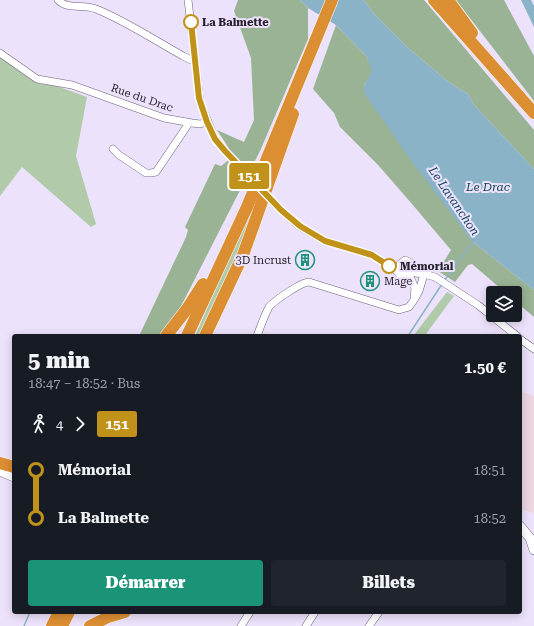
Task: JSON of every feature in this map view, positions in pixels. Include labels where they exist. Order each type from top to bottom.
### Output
[{"type":"highway","points":[[206,334],[243,255],[332,0]]},
{"type":"highway","points":[[188,334],[339,0]]},
{"type":"highway","points":[[434,0],[525,102]]},
{"type":"highway","points":[[448,0],[534,113]]},
{"type":"highway","points":[[168,334],[197,295],[228,236],[235,231]]},
{"type":"highway","points":[[0,464],[12,467]]},
{"type":"highway","points":[[52,626],[58,614]]},
{"type":"highway","points":[[62,626],[68,614]]},
{"type":"highway","points":[[90,626],[119,614]]},
{"type":"main road","points":[[0,464],[12,470]]},
{"type":"main road","points":[[0,471],[12,476]]},
{"type":"main road","points":[[522,528],[530,538],[534,550]]},
{"type":"street","points":[[58,0],[63,5],[94,8],[183,56],[191,60],[195,60]]},
{"type":"street","points":[[188,0],[199,98],[207,122],[215,139],[281,210],[312,234],[337,245],[372,255],[397,270],[435,277],[478,305],[514,334]]},
{"type":"street","name":"Rue du Drac","points":[[0,53],[37,79],[72,85],[164,118],[189,123],[200,124],[207,122]]},
{"type":"street","points":[[113,149],[119,155],[146,173],[156,172],[189,123]]},
{"type":"street","points":[[258,334],[270,306],[294,288],[305,282],[399,310],[409,307],[419,291],[425,271],[405,260],[400,264],[397,270]]},
{"type":"street","points":[[397,270],[398,274],[411,279],[415,288],[414,300]]},
{"type":"street","points":[[522,340],[534,349]]},
{"type":"street","points":[[241,626],[249,614]]},
{"type":"street","points":[[306,626],[314,614]]},
{"type":"street","points":[[369,626],[378,614]]},
{"type":"shaded area","points":[[522,392],[534,396],[534,513],[522,510]]},
{"type":"green space","points":[[238,0],[300,0],[308,8],[308,39],[260,151],[177,314],[161,334],[140,334],[186,237],[188,230],[185,227],[215,164],[221,166],[234,156],[217,130],[244,142],[254,120],[251,58],[234,11]]},
{"type":"green space","points":[[364,0],[424,0],[534,130],[534,169],[474,105],[468,94],[450,83],[408,48],[373,13]]},
{"type":"green space","points":[[456,0],[504,0],[534,56],[534,101]]},
{"type":"green space","points":[[336,25],[367,57],[373,71],[364,86],[473,242],[534,290],[534,317],[522,307],[522,286],[498,286],[472,264],[468,265],[455,282],[438,271],[451,250],[379,166],[340,127],[334,113],[313,89]]},
{"type":"green space","points":[[0,57],[26,76],[40,84],[54,85],[87,97],[76,156],[96,224],[91,227],[22,167],[0,196]]},
{"type":"green space","points":[[258,191],[261,194],[242,248],[200,334],[196,334]]},
{"type":"green space","points":[[447,292],[454,296],[426,334],[415,334]]},
{"type":"water","name":"Le Drac","points":[[300,0],[364,0],[373,13],[408,48],[450,83],[468,94],[474,105],[534,169],[534,290],[473,242],[412,162],[364,93],[364,86],[372,71],[367,57],[336,25],[308,8]]},
{"type":"water","points":[[521,0],[531,0],[534,6],[534,27]]},
{"type":"waterway","name":"Le Lavanchon","points":[[444,281],[473,242],[472,240]]},
{"type":"waterway","name":"Le Lavanchon","points":[[409,334],[442,284]]},
{"type":"waterway","name":"Le Lavanchon","points":[[24,626],[29,614]]},
{"type":"bus line","name":"151","points":[[191,22],[199,98],[207,122],[215,139],[281,210],[300,226],[325,241],[372,255],[389,266]]},
{"type":"place","name":"La Balmette","points":[[191,22]]},
{"type":"place","name":"3D Incrust","points":[[305,260]]},
{"type":"place","name":"Mémorial","points":[[389,266]]},
{"type":"place","name":"Mage","points":[[370,281]]}]
